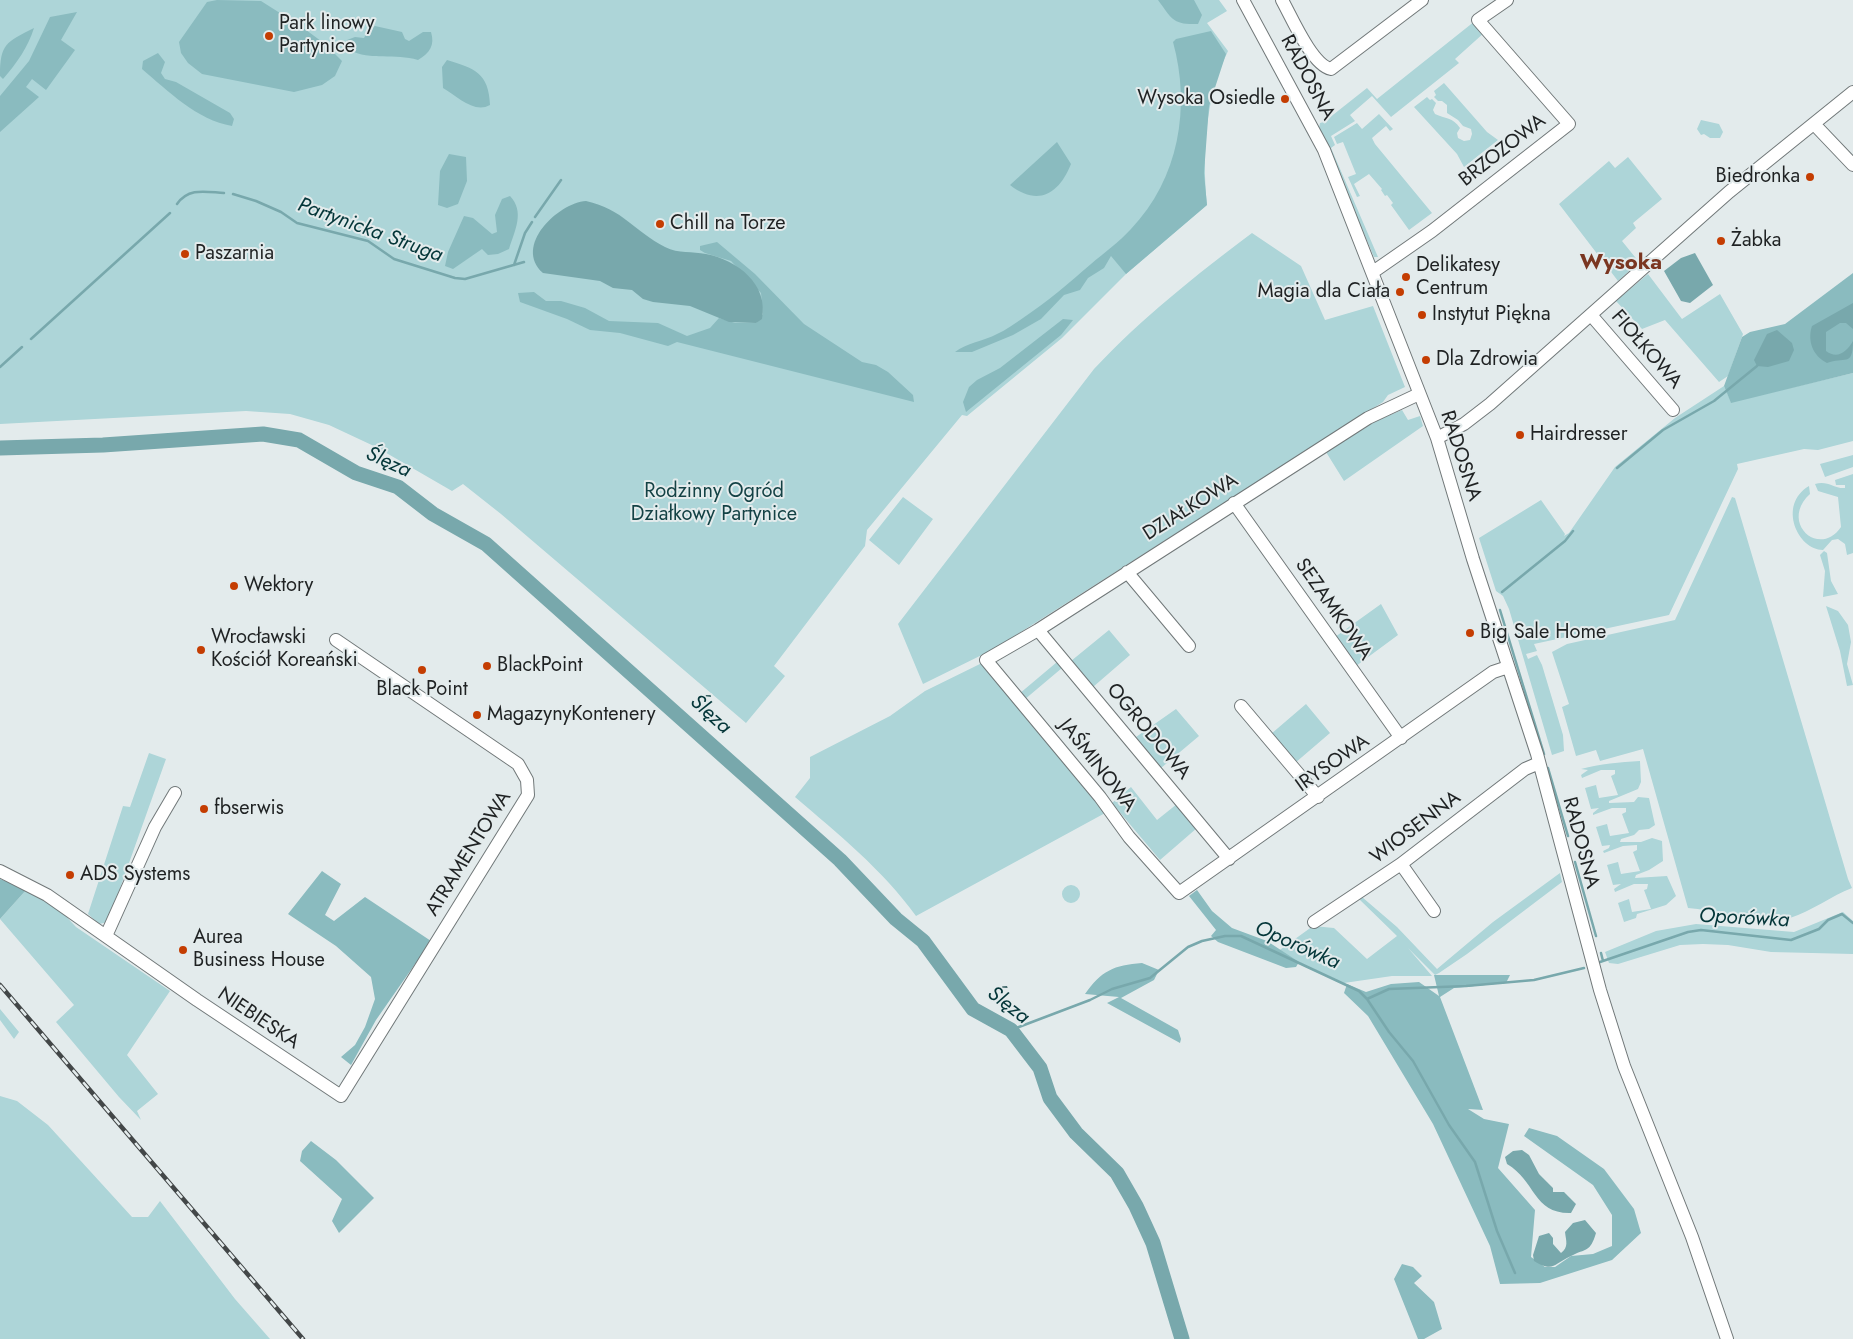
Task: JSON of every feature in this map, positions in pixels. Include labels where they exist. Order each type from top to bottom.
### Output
[{"type":"street","name":"RADOSNA","points":[[1243,0],[1323,148],[1437,438],[1473,559],[1539,763],[1624,1066],[1692,1237],[1727,1339]]},
{"type":"street","points":[[1282,0],[1316,60],[1324,68],[1331,69],[1422,0]]},
{"type":"street","name":"BRZOZOWA","points":[[1373,272],[1432,231],[1569,124],[1478,20],[1507,0]]},
{"type":"street","points":[[1437,438],[1464,424],[1490,404],[1729,192],[1853,92]]},
{"type":"street","points":[[1814,124],[1853,165]]},
{"type":"street","name":"FIOŁKOWA","points":[[1591,315],[1673,410]]},
{"type":"street","name":"DZIAŁKOWA","points":[[986,660],[1038,630],[1368,418],[1419,394]]},
{"type":"street","name":"SEZAMKOWA","points":[[1234,504],[1401,738]]},
{"type":"street","points":[[1127,572],[1189,646]]},
{"type":"street","name":"OGRODOWA","points":[[1038,630],[1229,859]]},
{"type":"street","name":"ATRAMENTOWA","points":[[336,640],[518,764],[526,780],[528,795],[341,1096]]},
{"type":"street","name":"JAŚMINOWA","points":[[986,660],[1100,797],[1129,837],[1180,893]]},
{"type":"street","name":"IRYSOWA","points":[[1180,893],[1318,798],[1493,672],[1508,667]]},
{"type":"street","points":[[1241,706],[1318,798]]},
{"type":"street","name":"WIOSENNA","points":[[1314,922],[1401,864],[1525,769],[1539,763]]},
{"type":"street","points":[[106,936],[155,827],[175,793]]},
{"type":"street","points":[[1401,864],[1434,911]]},
{"type":"street","name":"NIEBIESKA","points":[[0,871],[47,895],[341,1096]]},
{"type":"green space","name":"Rodzinny Ogród Działkowy Partynice","points":[[0,0],[1219,0],[1227,11],[1207,23],[1228,51],[1214,88],[1207,126],[1205,166],[1207,205],[1126,274],[1062,338],[967,416],[962,415],[867,530],[865,546],[774,666],[785,676],[746,723],[501,514],[463,484],[452,491],[376,447],[329,425],[290,414],[246,411],[0,424]]},
{"type":"green space","points":[[1475,21],[1485,32],[1455,59],[1459,63],[1391,117],[1372,96],[1350,115],[1355,121],[1331,136],[1335,145],[1331,148],[1378,257],[1374,257],[1319,128],[1320,123],[1324,122],[1367,88],[1377,99]]},
{"type":"green space","points":[[1444,83],[1487,132],[1498,140],[1464,167],[1457,154],[1414,107],[1427,97],[1430,100],[1432,99],[1436,103],[1433,110],[1435,114],[1452,120],[1457,124],[1460,128],[1457,133],[1458,138],[1464,141],[1470,140],[1471,129],[1463,126],[1458,120],[1447,113],[1447,105],[1434,97],[1436,95],[1434,91]]},
{"type":"green space","points":[[1379,114],[1393,129],[1390,131],[1386,126],[1372,138],[1375,144],[1432,213],[1409,230],[1391,205],[1393,203],[1387,195],[1385,196],[1382,189],[1369,174],[1354,184],[1360,196],[1357,197],[1348,177],[1356,174],[1343,142],[1337,144],[1334,137],[1357,123],[1362,129]]},
{"type":"green space","points":[[1701,120],[1719,124],[1723,132],[1720,138],[1710,138],[1704,134],[1701,135],[1697,129]]},
{"type":"green space","points":[[1628,157],[1662,199],[1633,223],[1636,228],[1622,241],[1639,262],[1618,281],[1559,204],[1609,161],[1615,168]]},
{"type":"green space","points":[[1252,233],[1301,266],[1325,320],[1373,306],[1405,387],[1388,395],[1383,402],[994,649],[923,684],[898,624],[1094,369],[1131,332],[1170,298]]},
{"type":"green space","points":[[1648,274],[1682,319],[1720,294],[1743,334],[1728,376],[1719,382],[1665,320],[1642,329],[1616,301]]},
{"type":"green space","points":[[1853,373],[1853,441],[1818,450],[1804,449],[1737,464],[1738,469],[1669,615],[1534,644],[1537,651],[1526,654],[1528,659],[1537,655],[1542,665],[1563,735],[1564,751],[1552,755],[1509,609],[1503,596],[1496,591],[1479,538],[1541,500],[1565,534],[1564,536],[1569,533],[1615,467],[1675,418],[1724,386],[1731,402]]},
{"type":"green space","points":[[1402,410],[1408,420],[1420,416],[1423,426],[1344,481],[1326,452],[1376,421]]},
{"type":"green space","points":[[1853,455],[1853,467],[1825,477],[1820,464]]},
{"type":"green space","points":[[1853,474],[1853,553],[1847,555],[1845,544],[1838,539],[1832,540],[1823,550],[1814,548],[1799,535],[1795,525],[1793,515],[1794,504],[1799,494],[1809,486],[1810,494],[1802,505],[1799,515],[1800,525],[1806,533],[1813,538],[1823,539],[1832,536],[1841,527],[1838,497],[1818,491],[1815,484],[1824,483],[1845,488],[1845,485],[1836,485],[1835,480]]},
{"type":"green space","points":[[903,497],[933,519],[899,565],[869,540]]},
{"type":"green space","points":[[1732,497],[1735,498],[1852,888],[1798,915],[1777,920],[1765,921],[1688,908],[1643,749],[1600,761],[1596,750],[1576,756],[1562,707],[1569,704],[1552,652],[1567,644],[1675,620]]},
{"type":"green space","points":[[1824,551],[1827,553],[1831,581],[1838,594],[1823,597],[1825,571],[1820,555]]},
{"type":"green space","points":[[1381,604],[1398,635],[1356,666],[1335,637]]},
{"type":"green space","points":[[1826,606],[1838,611],[1848,625],[1851,642],[1847,664],[1853,685],[1847,686],[1840,651]]},
{"type":"green space","points":[[1109,630],[1130,655],[1093,687],[1071,661]]},
{"type":"green space","points":[[984,662],[1107,812],[916,916],[874,868],[843,838],[795,797],[810,778],[810,757],[890,716],[925,691]]},
{"type":"green space","points":[[1057,662],[1062,668],[1024,700],[1019,694]]},
{"type":"green space","points":[[1306,704],[1330,733],[1295,763],[1271,734]]},
{"type":"green space","points":[[1176,709],[1199,736],[1161,768],[1136,737]]},
{"type":"green space","points":[[149,753],[166,759],[108,922],[99,924],[88,914],[123,806],[130,807]]},
{"type":"green space","points":[[1640,761],[1641,782],[1638,789],[1609,801],[1609,803],[1634,802],[1638,797],[1649,798],[1655,825],[1649,829],[1639,830],[1634,835],[1621,839],[1620,842],[1641,842],[1652,838],[1662,841],[1663,861],[1649,870],[1636,875],[1635,878],[1667,876],[1676,896],[1666,905],[1637,914],[1636,918],[1624,922],[1618,903],[1629,899],[1632,912],[1651,909],[1644,890],[1647,889],[1648,884],[1634,884],[1615,892],[1614,889],[1621,884],[1613,885],[1607,865],[1618,862],[1621,874],[1640,871],[1633,852],[1637,850],[1637,845],[1623,846],[1604,853],[1603,851],[1609,848],[1610,845],[1602,846],[1596,827],[1607,824],[1610,836],[1629,833],[1622,814],[1626,812],[1626,808],[1612,808],[1593,815],[1599,808],[1591,809],[1585,788],[1596,785],[1599,798],[1618,795],[1611,776],[1615,774],[1615,770],[1601,770],[1582,778],[1581,775],[1588,770],[1581,769]]},
{"type":"green space","points":[[1131,787],[1157,820],[1177,804],[1197,828],[1160,860],[1112,803]]},
{"type":"green space","points":[[1560,873],[1562,882],[1467,954],[1435,975],[1408,948],[1432,976],[1392,976],[1344,983],[1277,952],[1313,926],[1334,928],[1367,959],[1397,936],[1359,899],[1362,897],[1397,927],[1437,969],[1493,922]]},
{"type":"green space","points":[[1071,885],[1077,888],[1080,894],[1077,900],[1071,903],[1065,900],[1062,894],[1065,888]]},
{"type":"green space","points":[[27,889],[62,912],[76,927],[170,991],[127,1055],[158,1094],[137,1111],[141,1120],[119,1097],[56,1022],[74,1005],[0,919]]},
{"type":"green space","points":[[1843,912],[1853,921],[1853,954],[1771,952],[1728,945],[1703,944],[1680,945],[1618,964],[1609,963],[1605,952],[1656,931],[1696,924],[1794,932]]},
{"type":"green space","points":[[0,1009],[19,1032],[14,1039],[0,1020]]},
{"type":"green space","points":[[0,1096],[17,1101],[48,1125],[132,1217],[148,1217],[160,1201],[235,1299],[270,1339],[0,1339]]},
{"type":"shaded area","points":[[217,0],[261,1],[302,27],[325,44],[342,61],[335,76],[322,85],[294,92],[202,74],[188,63],[181,53],[179,42],[207,2]]},
{"type":"shaded area","points":[[1158,0],[1194,0],[1202,15],[1198,24],[1174,20]]},
{"type":"shaded area","points":[[77,12],[61,40],[75,50],[46,90],[32,79],[26,87],[39,97],[0,132],[0,96],[29,61],[50,17]]},
{"type":"shaded area","points":[[375,26],[402,32],[405,39],[409,41],[423,32],[431,32],[431,48],[418,60],[366,55],[349,50],[347,40],[355,37],[364,38],[369,29]]},
{"type":"shaded area","points":[[34,28],[22,55],[3,79],[0,76],[0,65],[6,45]]},
{"type":"shaded area","points":[[1211,31],[1226,54],[1209,106],[1204,173],[1207,205],[1126,274],[1111,256],[1104,268],[1088,278],[1080,290],[1064,295],[1041,319],[1013,335],[972,352],[955,352],[964,346],[1004,331],[1041,305],[1122,238],[1147,209],[1160,188],[1170,165],[1177,141],[1181,92],[1173,42],[1176,39]]},
{"type":"shaded area","points":[[158,53],[165,62],[161,73],[165,79],[176,82],[230,113],[234,119],[232,126],[219,123],[195,111],[142,69],[143,61]]},
{"type":"shaded area","points":[[447,60],[472,69],[483,79],[487,86],[490,105],[484,107],[472,106],[443,88],[442,67]]},
{"type":"shaded area","points":[[1057,142],[1071,164],[1054,190],[1038,196],[1020,192],[1010,185]]},
{"type":"shaded area","points":[[449,154],[466,157],[467,181],[458,204],[447,208],[438,205],[440,171]]},
{"type":"shaded area","points":[[510,196],[515,202],[518,215],[509,249],[498,254],[488,255],[482,249],[453,269],[445,266],[448,252],[464,216],[473,218],[492,234],[497,232],[495,215],[502,199]]},
{"type":"shaded area","points":[[586,201],[610,209],[665,247],[675,251],[701,253],[718,257],[739,268],[756,285],[761,295],[763,306],[762,319],[756,323],[729,322],[690,306],[643,299],[632,290],[613,288],[600,281],[543,273],[535,262],[533,251],[536,239],[552,218],[563,209]]},
{"type":"shaded area","points":[[717,242],[755,274],[804,324],[862,362],[876,365],[888,372],[913,395],[914,402],[677,342],[668,346],[620,333],[590,330],[567,319],[520,302],[518,293],[534,292],[546,301],[561,301],[585,308],[609,321],[658,323],[687,336],[710,328],[719,318],[735,323],[756,323],[763,314],[761,293],[731,261],[700,250],[700,246]]},
{"type":"shaded area","points":[[1695,253],[1713,285],[1690,303],[1681,301],[1664,271],[1681,258]]},
{"type":"shaded area","points":[[1853,273],[1853,373],[1731,403],[1724,386],[1742,337],[1750,332],[1785,324]]},
{"type":"shaded area","points":[[1853,303],[1853,329],[1846,323],[1840,323],[1826,332],[1826,351],[1834,355],[1842,353],[1853,341],[1851,355],[1846,360],[1827,363],[1812,348],[1810,337],[1812,326]]},
{"type":"shaded area","points":[[1063,319],[1073,320],[1061,335],[966,412],[963,402],[969,387],[977,380],[1000,368]]},
{"type":"shaded area","points":[[1777,330],[1792,343],[1794,350],[1789,361],[1768,367],[1757,366],[1754,360],[1767,334]]},
{"type":"shaded area","points":[[322,871],[341,884],[325,915],[334,921],[365,897],[431,941],[376,1020],[351,1065],[341,1057],[355,1045],[365,1027],[375,999],[371,977],[336,946],[288,914]]},
{"type":"shaded area","points":[[0,879],[27,889],[0,919]]},
{"type":"shaded area","points":[[1197,890],[1212,911],[1232,928],[1267,941],[1299,962],[1296,967],[1286,968],[1218,942],[1211,936],[1216,930],[1189,896]]},
{"type":"shaded area","points":[[1142,963],[1159,970],[1154,980],[1121,998],[1178,1030],[1181,1039],[1180,1043],[1107,1003],[1119,997],[1085,994],[1097,980],[1109,971],[1124,965]]},
{"type":"shaded area","points":[[1434,975],[1510,975],[1506,983],[1454,988],[1440,997],[1483,1110],[1468,1109],[1484,1119],[1509,1124],[1498,1168],[1535,1210],[1531,1257],[1545,1267],[1555,1267],[1571,1256],[1593,1254],[1612,1246],[1612,1215],[1593,1185],[1524,1136],[1529,1128],[1557,1136],[1604,1169],[1634,1209],[1641,1233],[1612,1260],[1540,1283],[1500,1284],[1490,1246],[1433,1124],[1368,1016],[1344,993],[1347,984],[1366,992],[1391,984],[1419,982],[1439,996]]},
{"type":"shaded area","points":[[311,1141],[336,1160],[374,1198],[339,1233],[332,1221],[342,1199],[300,1161],[302,1151]]},
{"type":"shaded area","points":[[1522,1150],[1529,1155],[1539,1174],[1553,1188],[1553,1192],[1564,1192],[1576,1204],[1571,1213],[1559,1212],[1549,1208],[1517,1171],[1507,1164],[1505,1157],[1513,1151]]},
{"type":"shaded area","points":[[1585,1220],[1596,1233],[1592,1244],[1587,1249],[1550,1267],[1534,1261],[1533,1255],[1539,1236],[1549,1233],[1553,1238],[1553,1244],[1561,1253],[1566,1246],[1565,1232],[1573,1223]]},
{"type":"shaded area","points":[[1402,1264],[1413,1267],[1422,1276],[1414,1283],[1434,1302],[1442,1329],[1424,1339],[1418,1339],[1394,1279]]},
{"type":"waterway","name":"Partynicka Struga","points":[[535,217],[561,180]]},
{"type":"waterway","name":"Partynicka Struga","points":[[177,204],[192,193],[224,193]]},
{"type":"waterway","name":"Partynicka Struga","points":[[233,194],[256,201],[281,212],[297,223],[368,241],[394,259],[455,278],[465,279],[524,262]]},
{"type":"waterway","name":"Partynicka Struga","points":[[31,339],[170,213]]},
{"type":"waterway","name":"Partynicka Struga","points":[[514,265],[525,233],[532,222]]},
{"type":"waterway","name":"Partynicka Struga","points":[[0,367],[22,347]]},
{"type":"waterway","points":[[1617,468],[1663,430],[1714,401],[1757,366]]},
{"type":"waterway","name":"Ślęza","points":[[0,448],[103,445],[263,434],[299,440],[356,473],[398,487],[433,514],[486,544],[840,860],[896,919],[923,941],[973,1009],[1011,1030],[1040,1068],[1050,1098],[1076,1133],[1117,1173],[1136,1206],[1153,1243],[1182,1339]]},
{"type":"waterway","points":[[1502,592],[1565,541],[1573,531]]},
{"type":"waterway","points":[[1500,610],[1544,754]]},
{"type":"waterway","points":[[1548,768],[1568,836]]},
{"type":"waterway","points":[[1575,862],[1596,936]]},
{"type":"waterway","name":"Oporówka","points":[[1600,962],[1688,932],[1701,930],[1791,940],[1819,929],[1828,920],[1842,914],[1853,923]]},
{"type":"waterway","name":"Oporówka","points":[[1011,1030],[1090,1000],[1112,989],[1150,978],[1188,947],[1202,941],[1225,936],[1241,936],[1359,991],[1367,999],[1389,989],[1466,986],[1534,980],[1584,968]]},
{"type":"waterway","points":[[1601,953],[1603,961]]},
{"type":"waterway","points":[[1367,999],[1389,1032],[1413,1061],[1449,1125],[1475,1162],[1497,1231],[1515,1273]]},
{"type":"railway","points":[[0,985],[303,1339]]},
{"type":"place","name":"Park linowy Partynice","points":[[269,36]]},
{"type":"place","name":"Wysoka Osiedle","points":[[1285,99]]},
{"type":"place","name":"Biedronka","points":[[1810,177]]},
{"type":"place","name":"Chill na Torze","points":[[660,224]]},
{"type":"place","name":"Żabka","points":[[1721,241]]},
{"type":"place","name":"Paszarnia","points":[[185,254]]},
{"type":"place","name":"Delikatesy Centrum","points":[[1406,277]]},
{"type":"place","name":"Magia dla Ciała","points":[[1400,292]]},
{"type":"place","name":"Instytut Piękna","points":[[1422,315]]},
{"type":"place","name":"Dla Zdrowia","points":[[1426,360]]},
{"type":"place","name":"Hairdresser","points":[[1520,435]]},
{"type":"place","name":"Wektory","points":[[234,586]]},
{"type":"place","name":"Big Sale Home","points":[[1470,633]]},
{"type":"place","name":"Wrocławski Kościół Koreański","points":[[201,650]]},
{"type":"place","name":"BlackPoint","points":[[487,666]]},
{"type":"place","name":"Black Point","points":[[422,670]]},
{"type":"place","name":"MagazynyKontenery","points":[[477,715]]},
{"type":"place","name":"fbserwis","points":[[204,809]]},
{"type":"place","name":"ADS Systems","points":[[70,875]]},
{"type":"place","name":"Aurea Business House","points":[[183,950]]},
{"type":"district","name":"Wysoka","points":[[1621,264]]}]
